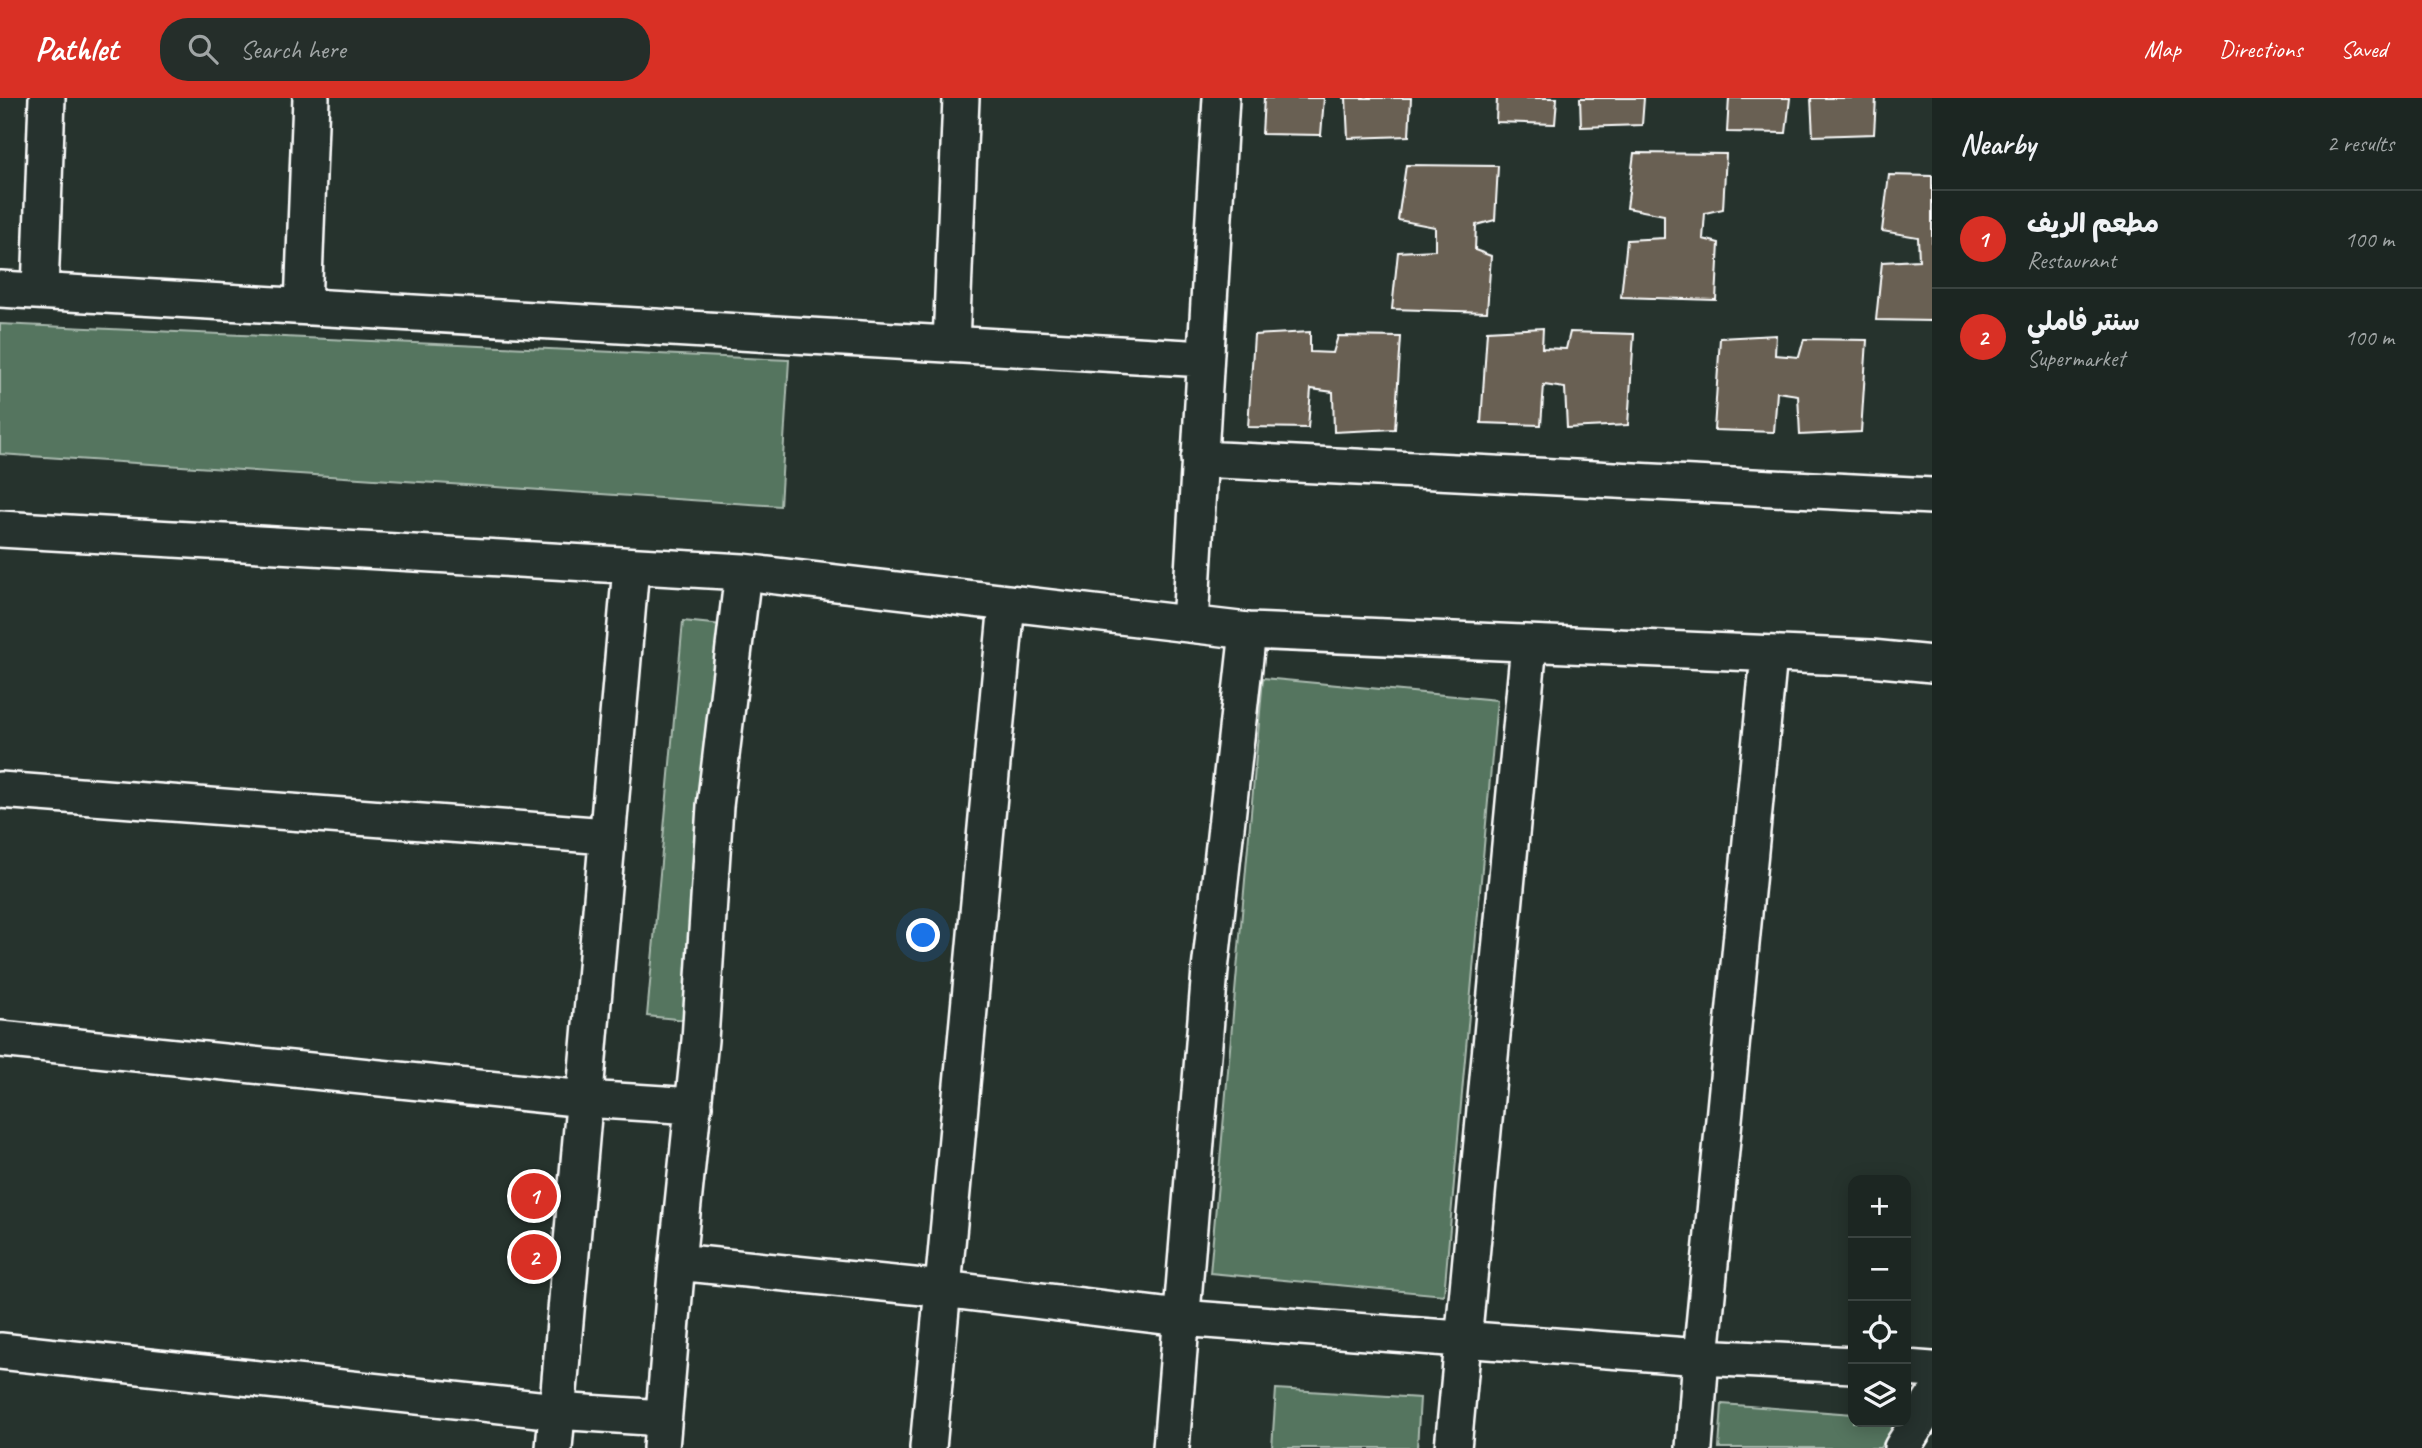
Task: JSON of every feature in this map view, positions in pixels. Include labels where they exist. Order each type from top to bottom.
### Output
[{"type":"street","points":[[40,291],[47,98]]},
{"type":"street","points":[[303,306],[311,98]]},
{"type":"street","points":[[951,344],[961,98]]},
{"type":"street","points":[[1190,624],[1221,98]]},
{"type":"street","points":[[0,289],[1205,359]]},
{"type":"street","points":[[1199,459],[1932,496]]},
{"type":"street","points":[[0,529],[743,572],[1248,631],[1871,658],[1932,664]]},
{"type":"street","points":[[554,1448],[631,567]]},
{"type":"street","points":[[0,1351],[556,1411],[662,1433],[694,1106],[715,806],[743,572]]},
{"type":"street","points":[[928,1448],[1007,603]]},
{"type":"street","points":[[1171,1448],[1210,970],[1248,631]]},
{"type":"street","points":[[1453,1448],[1529,644]]},
{"type":"street","points":[[1694,1448],[1769,655]]},
{"type":"street","points":[[0,790],[607,836]]},
{"type":"street","points":[[0,1039],[585,1099],[694,1106]]},
{"type":"street","points":[[677,1262],[943,1289],[1180,1318],[1701,1357],[1848,1365]]},
{"type":"street","points":[[1911,1368],[1932,1370]]},
{"type":"street","points":[[1902,1448],[1932,1400]]},
{"type":"green space","points":[[0,324],[789,360],[780,506],[0,454]]},
{"type":"green space","points":[[683,621],[732,626],[696,1021],[647,1016]]},
{"type":"green space","points":[[1263,678],[1497,700],[1444,1295],[1210,1273]]},
{"type":"green space","points":[[1276,1389],[1420,1398],[1417,1448],[1272,1448]]},
{"type":"green space","points":[[1722,1404],[1848,1414],[1848,1427],[1893,1427],[1880,1448],[1719,1448]]},
{"type":"building","points":[[1264,98],[1324,98],[1321,135],[1262,134]]},
{"type":"building","points":[[1346,98],[1411,98],[1409,136],[1348,138]]},
{"type":"building","points":[[1497,98],[1557,98],[1555,124],[1496,122]]},
{"type":"building","points":[[1580,98],[1644,98],[1642,125],[1581,127]]},
{"type":"building","points":[[1729,98],[1790,98],[1786,133],[1727,132]]},
{"type":"building","points":[[1811,98],[1876,98],[1874,134],[1813,136]]},
{"type":"building","points":[[1634,153],[1726,154],[1723,209],[1705,213],[1703,239],[1719,243],[1716,300],[1621,297],[1627,240],[1664,238],[1664,215],[1627,208]]},
{"type":"building","points":[[1406,165],[1498,166],[1495,220],[1476,225],[1475,250],[1491,256],[1487,312],[1392,309],[1398,252],[1435,250],[1435,227],[1398,220]]},
{"type":"building","points":[[1889,175],[1932,176],[1932,321],[1876,320],[1882,262],[1919,260],[1918,237],[1882,231]]},
{"type":"building","points":[[1543,328],[1542,348],[1566,349],[1570,332],[1634,334],[1628,425],[1567,428],[1565,388],[1544,385],[1541,425],[1481,423],[1487,331]]},
{"type":"building","points":[[1310,332],[1310,352],[1333,353],[1338,336],[1401,337],[1395,429],[1334,432],[1333,392],[1311,389],[1308,428],[1248,427],[1254,335]]},
{"type":"building","points":[[1776,335],[1775,355],[1799,357],[1804,339],[1867,340],[1861,432],[1800,435],[1798,395],[1777,392],[1774,432],[1714,430],[1720,338]]},
{"type":"place","name":"مطعم الريف","points":[[534,1196]]},
{"type":"place","name":"سنتر فاملي","points":[[534,1257]]}]
